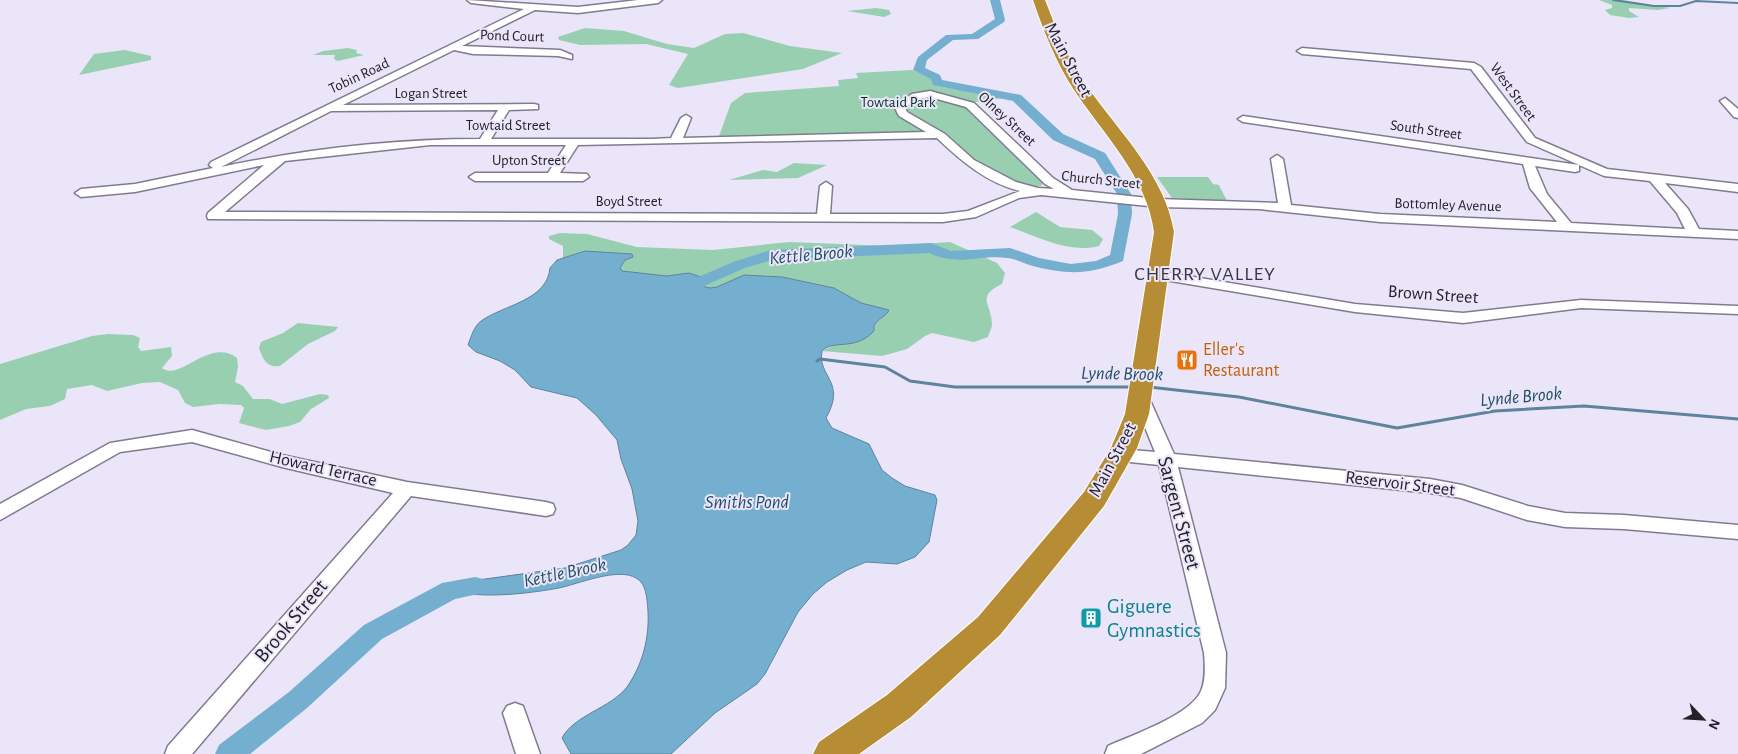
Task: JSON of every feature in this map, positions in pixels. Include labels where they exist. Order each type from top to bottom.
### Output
[{"type":"highway","name":"Main Street","points":[[842,749],[899,706],[989,626],[1094,499],[1120,455],[1134,424],[1142,389],[1164,228],[1158,204],[1141,172],[1071,73],[1054,42],[1039,0]]},
{"type":"street","points":[[471,0],[533,8],[578,10],[658,0]]},
{"type":"street","name":"Tobin Road","points":[[198,174],[533,8]]},
{"type":"street","name":"Pond Court","points":[[453,47],[473,51],[520,50],[560,53],[569,57]]},
{"type":"street","name":"West Street","points":[[1302,52],[1367,59],[1474,66],[1478,68],[1531,140],[1604,172],[1654,178]]},
{"type":"street","name":"Olney Street","points":[[1040,191],[1012,185],[975,166],[938,135],[903,114],[899,106],[916,96],[930,94],[970,105],[1051,183],[1076,194]]},
{"type":"street","points":[[1725,101],[1738,115]]},
{"type":"street","name":"Logan Street","points":[[328,108],[534,107]]},
{"type":"street","points":[[483,142],[505,108]]},
{"type":"street","points":[[680,141],[677,138],[686,118]]},
{"type":"street","name":"South Street","points":[[1243,119],[1604,172]]},
{"type":"street","name":"Towtaid Street","points":[[81,194],[135,188],[280,158],[430,142],[680,141],[938,135]]},
{"type":"street","points":[[552,176],[574,142]]},
{"type":"street","name":"Boyd Street","points":[[280,158],[213,216],[958,217],[979,211],[1016,195],[1040,191]]},
{"type":"street","points":[[1277,159],[1285,208]]},
{"type":"street","points":[[1528,160],[1529,174],[1536,190],[1566,225]]},
{"type":"street","name":"Upton Street","points":[[475,177],[583,177]]},
{"type":"street","points":[[1654,178],[1738,188]]},
{"type":"street","points":[[1654,178],[1683,212],[1694,231]]},
{"type":"street","points":[[823,218],[826,186]]},
{"type":"street","name":"Church Street","points":[[1040,191],[1158,204]]},
{"type":"street","name":"Bottomley Avenue","points":[[1158,204],[1251,205],[1389,219],[1566,225],[1738,235]]},
{"type":"street","name":"Brown Street","points":[[1158,275],[1355,308],[1463,318],[1581,304],[1738,310]]},
{"type":"street","name":"Sargent Street","points":[[1117,754],[1194,716],[1209,701],[1215,683],[1215,653],[1167,459],[1142,389]]},
{"type":"street","name":"Howard Terrace","points":[[0,514],[103,453],[125,444],[196,436],[282,461],[406,489],[546,509]]},
{"type":"street","name":"Reservoir Street","points":[[1120,455],[1446,488],[1526,513],[1565,520],[1624,522],[1738,532]]},
{"type":"street","name":"Brook Street","points":[[177,754],[406,489]]},
{"type":"street","points":[[515,713],[528,754]]},
{"type":"green space","points":[[1599,0],[1623,0],[1670,8],[1658,10],[1629,8],[1629,11],[1639,17],[1629,18],[1610,15],[1605,10],[1612,8],[1612,5]]},
{"type":"green space","points":[[876,8],[889,10],[891,14],[884,17],[847,11]]},
{"type":"green space","points":[[585,28],[624,31],[667,44],[694,48],[725,34],[743,33],[790,46],[842,53],[803,69],[678,88],[669,85],[688,54],[646,44],[580,45],[559,40],[558,37]]},
{"type":"green space","points":[[348,48],[357,50],[356,53],[364,55],[338,61],[334,59],[335,55],[313,55],[323,51]]},
{"type":"green space","points":[[125,50],[151,56],[151,60],[79,75],[94,54]]},
{"type":"green space","name":"Towtaid Park","points":[[912,70],[929,77],[943,87],[1009,97],[963,104],[1043,183],[1041,186],[1010,181],[987,171],[960,152],[943,131],[718,139],[731,103],[745,93],[839,86],[838,80],[858,78],[856,73]]},
{"type":"green space","points":[[794,163],[827,165],[798,178],[729,180],[763,170],[777,172]]},
{"type":"green space","points":[[1157,177],[1208,177],[1213,184],[1219,185],[1227,201],[1172,198]]},
{"type":"green space","points":[[1036,212],[1060,227],[1092,230],[1103,239],[1099,246],[1077,248],[1053,243],[1010,227]]},
{"type":"green space","points":[[560,233],[587,234],[637,247],[713,250],[789,242],[890,246],[950,242],[997,263],[1005,273],[1002,284],[989,293],[987,297],[992,325],[988,337],[974,342],[932,333],[907,349],[882,356],[822,351],[873,327],[889,310],[861,303],[834,288],[782,277],[744,275],[717,287],[710,288],[701,286],[702,278],[689,273],[667,276],[622,271],[620,268],[625,260],[633,257],[632,254],[585,251],[563,258],[563,246],[549,239],[549,236]]},
{"type":"green space","points":[[298,323],[338,327],[335,331],[308,344],[280,366],[268,364],[259,348],[261,342],[283,333]]},
{"type":"green space","points":[[108,334],[133,335],[140,338],[138,347],[141,351],[171,347],[172,356],[162,368],[169,371],[206,356],[226,353],[237,358],[238,367],[235,382],[243,386],[253,399],[270,399],[282,404],[320,394],[328,395],[329,398],[311,409],[300,422],[266,430],[239,423],[244,408],[241,405],[219,404],[193,407],[185,403],[178,390],[160,382],[142,383],[107,391],[92,385],[67,389],[65,399],[50,406],[26,409],[0,420],[0,364],[92,336]]},
{"type":"water","name":"Smiths Pond","points":[[585,251],[632,254],[633,257],[625,260],[620,268],[622,271],[667,276],[689,273],[701,277],[701,286],[710,288],[717,287],[744,275],[782,277],[834,288],[861,303],[889,310],[874,326],[873,332],[865,338],[858,342],[832,346],[822,351],[823,367],[833,387],[834,396],[832,406],[826,418],[832,428],[869,444],[882,470],[892,478],[905,486],[935,495],[937,500],[929,542],[915,557],[897,564],[866,562],[847,570],[827,582],[813,594],[798,612],[765,674],[757,684],[715,713],[671,754],[571,754],[562,738],[575,723],[612,701],[620,694],[627,687],[638,667],[645,645],[648,623],[646,594],[639,580],[628,575],[609,575],[559,588],[491,595],[453,597],[450,590],[456,583],[565,568],[621,550],[636,535],[638,521],[632,489],[621,459],[617,440],[596,415],[577,398],[531,387],[515,370],[500,361],[476,352],[468,345],[481,321],[533,295],[541,288],[547,279],[550,268],[557,260]]},
{"type":"waterway","name":"Kettle Brook","points":[[680,299],[700,282],[739,265],[771,255],[931,248],[949,256],[1010,253],[1035,262],[1071,269],[1099,265],[1117,258],[1125,214],[1124,194],[1100,156],[1058,137],[1017,98],[963,86],[937,83],[936,77],[919,70],[922,59],[950,37],[974,37],[1000,20],[995,0]]},
{"type":"waterway","name":"Kettle Brook","points":[[1613,0],[1654,6],[1680,6],[1696,1],[1738,3]]},
{"type":"waterway","name":"Lynde Brook","points":[[817,361],[820,359],[885,367],[910,381],[955,387],[1133,387]]},
{"type":"waterway","name":"Lynde Brook","points":[[1149,387],[1239,397],[1397,428],[1495,411],[1584,406],[1738,419]]},
{"type":"waterway","name":"Kettle Brook","points":[[229,754],[298,700],[373,632],[450,590],[475,586]]},
{"type":"place","name":"Eller's Restaurant","points":[[1187,360]]},
{"type":"place","name":"Giguere Gymnastics","points":[[1091,618]]},
{"type":"district","name":"CHERRY VALLEY","points":[[1205,274]]}]
